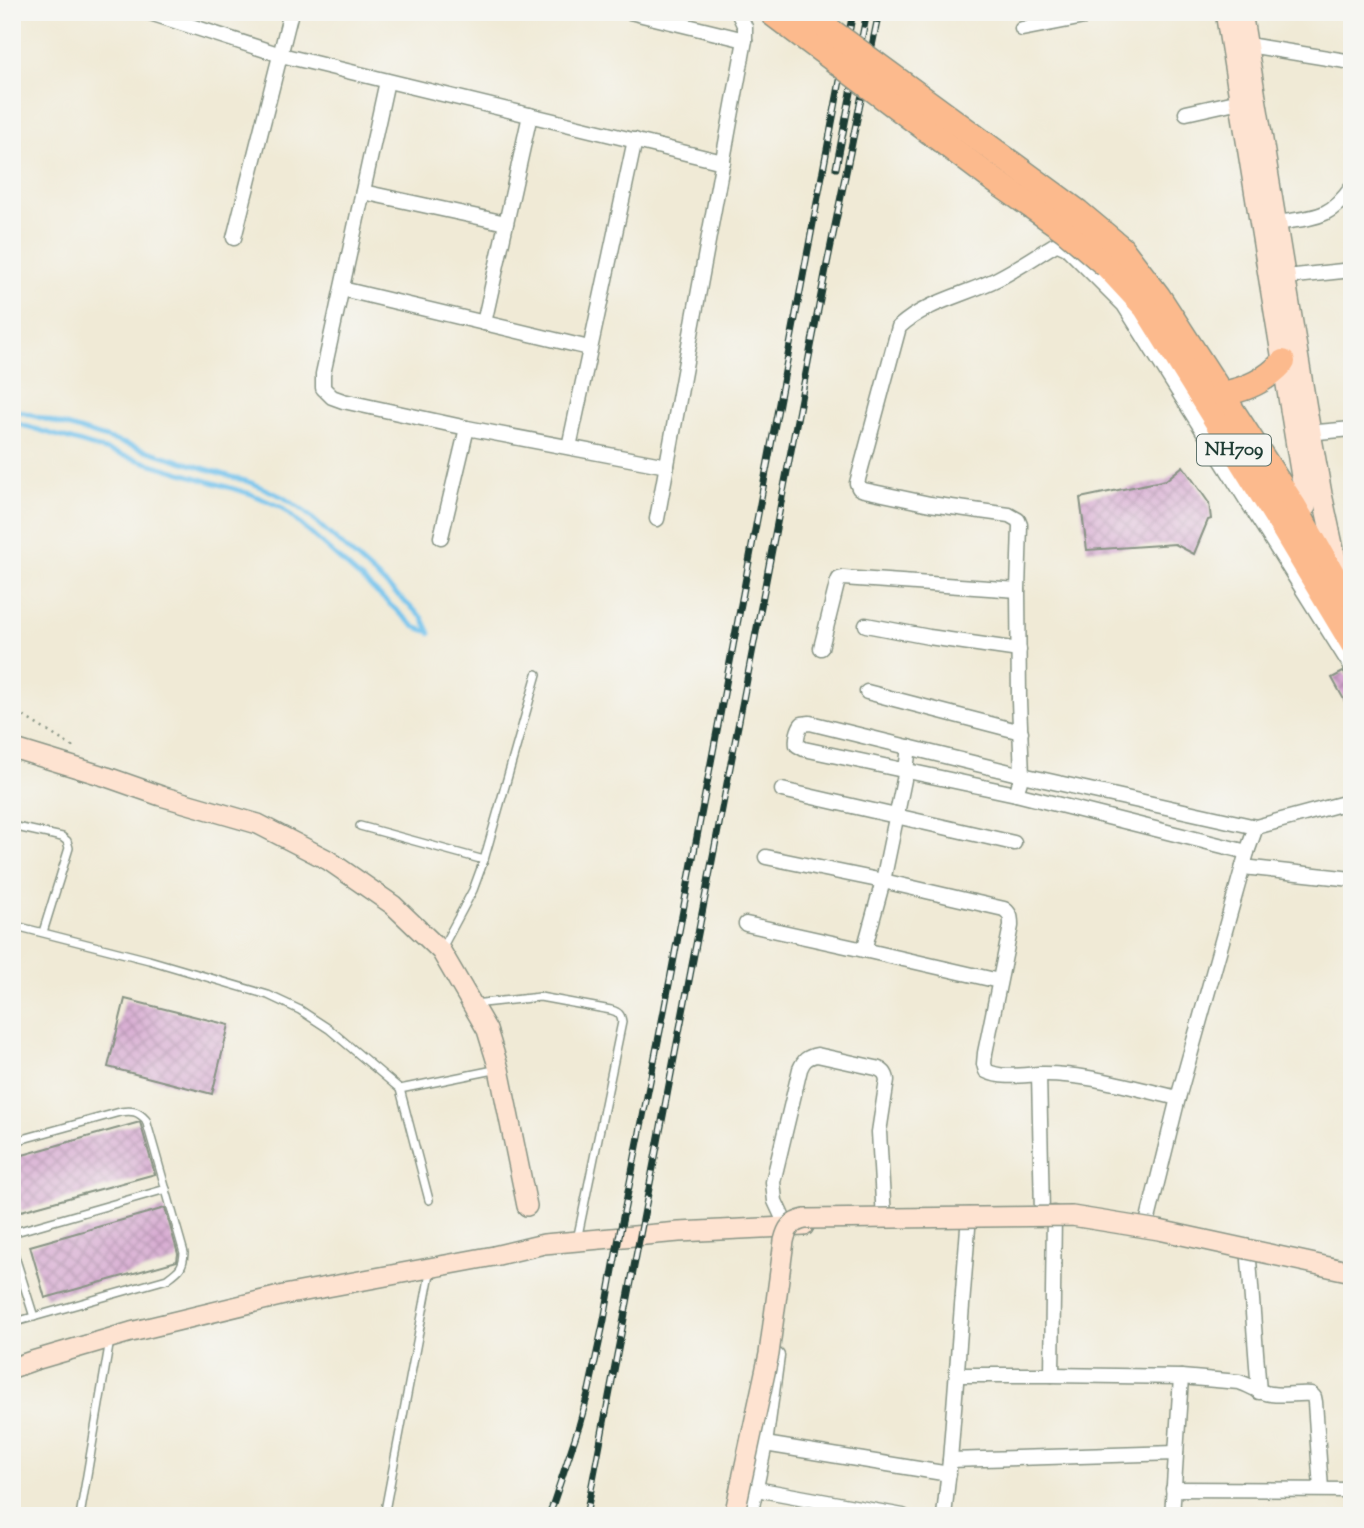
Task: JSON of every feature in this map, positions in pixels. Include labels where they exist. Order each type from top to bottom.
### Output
[{"type":"highway","name":"NH709","points":[[770,12],[1065,230],[1114,256],[1158,296],[1222,394],[1295,515],[1352,643]]},
{"type":"highway","name":"NH709","points":[[805,12],[1078,212],[1114,256],[1145,307],[1295,515],[1350,598]]},
{"type":"highway","points":[[1222,394],[1264,380],[1283,362]]},
{"type":"street","points":[[146,12],[281,55],[723,162]]},
{"type":"street","points":[[234,238],[291,12]]},
{"type":"street","points":[[630,12],[745,40]]},
{"type":"street","points":[[657,519],[745,40],[745,27],[738,12]]},
{"type":"street","points":[[1021,29],[1110,12]]},
{"type":"street","points":[[1225,12],[1283,362],[1295,515]]},
{"type":"street","points":[[1242,12],[1322,494],[1334,553],[1350,598]]},
{"type":"street","points":[[1248,45],[1352,62]]},
{"type":"street","points":[[387,81],[323,374],[323,388],[332,397],[343,401],[667,466]]},
{"type":"street","points":[[1186,113],[1240,101]]},
{"type":"street","points":[[484,323],[530,115]]},
{"type":"street","points":[[569,447],[635,140]]},
{"type":"street","points":[[1268,174],[1283,222],[1295,276],[1318,432],[1350,598]]},
{"type":"street","points":[[1283,222],[1317,216],[1332,209],[1352,187]]},
{"type":"street","points":[[363,192],[506,223]]},
{"type":"street","points":[[1016,794],[1023,775],[1018,520],[1014,517],[864,490],[859,488],[857,483],[899,327],[922,310],[998,279],[1058,244],[1067,248],[1124,305],[1352,668]]},
{"type":"street","points":[[1295,276],[1352,270]]},
{"type":"street","points":[[342,289],[589,348]]},
{"type":"street","points":[[441,537],[467,428]]},
{"type":"street","points":[[1318,432],[1352,429]]},
{"type":"street","points":[[1295,515],[1322,494]]},
{"type":"street","points":[[821,648],[839,579],[1018,590]]},
{"type":"street","points":[[866,625],[1019,650]]},
{"type":"street","points":[[866,692],[1021,732]]},
{"type":"street","points":[[1247,852],[1016,794],[804,749],[796,742],[799,727],[805,723],[1256,827],[1352,801]]},
{"type":"street","points":[[864,950],[883,881],[909,747]]},
{"type":"street","points":[[12,748],[258,824],[328,860],[393,905],[441,951],[487,1030],[499,1069],[527,1206]]},
{"type":"street","points":[[782,790],[1014,842]]},
{"type":"street","points":[[1147,1223],[1178,1098],[1256,827]]},
{"type":"street","points":[[766,857],[1004,909],[1009,912],[1011,926],[985,1054],[986,1072],[1005,1076],[1054,1074],[1085,1077],[1178,1098]]},
{"type":"street","points":[[1243,867],[1352,879]]},
{"type":"street","points":[[746,924],[999,981]]},
{"type":"street","points":[[750,1516],[765,1444],[790,1247],[788,1227],[775,1201],[774,1182],[800,1069],[808,1057],[817,1055],[882,1069],[886,1074],[879,1132],[884,1219]]},
{"type":"street","points":[[1039,1074],[1048,1213],[1052,1375]]},
{"type":"street","points":[[12,1368],[110,1338],[284,1295],[494,1256],[544,1244],[679,1232],[884,1219],[1048,1213],[1147,1223],[1352,1270]]},
{"type":"street","points":[[944,1516],[970,1215]]},
{"type":"street","points":[[734,1516],[769,1354],[784,1241],[787,1230],[798,1220],[1072,1216],[1159,1230],[1352,1270]]},
{"type":"street","points":[[1248,1247],[1259,1391]]},
{"type":"street","points":[[957,1375],[1181,1377],[1239,1382],[1272,1394],[1304,1394],[1314,1397],[1321,1489]]},
{"type":"street","points":[[1172,1516],[1181,1377]]},
{"type":"street","points":[[765,1444],[949,1467],[1176,1453]]},
{"type":"street","points":[[756,1489],[903,1516]]},
{"type":"street","points":[[1173,1489],[1352,1490]]},
{"type":"lane","points":[[441,951],[473,890],[484,860],[537,674]]},
{"type":"lane","points":[[360,826],[484,860]]},
{"type":"lane","points":[[12,827],[62,837],[67,841],[69,848],[43,932]]},
{"type":"lane","points":[[12,925],[149,960],[268,995],[300,1010],[329,1029],[400,1089],[429,1200]]},
{"type":"lane","points":[[473,1004],[540,997],[611,1010],[621,1016],[622,1022],[576,1240]]},
{"type":"lane","points":[[400,1089],[499,1069]]},
{"type":"lane","points":[[12,1142],[120,1112],[139,1113],[146,1120],[184,1253],[184,1265],[167,1279],[12,1323]]},
{"type":"lane","points":[[12,1233],[166,1189]]},
{"type":"lane","points":[[12,1247],[34,1317]]},
{"type":"lane","points":[[384,1516],[431,1268]]},
{"type":"lane","points":[[80,1516],[110,1338]]},
{"type":"path","points":[[12,709],[80,752]]},
{"type":"building","points":[[1183,466],[1209,503],[1211,519],[1208,520],[1194,554],[1175,544],[1087,550],[1080,498],[1166,480]]},
{"type":"building","points":[[1343,672],[1352,681],[1352,714],[1332,678]]},
{"type":"building","points":[[125,999],[229,1025],[212,1094],[108,1067]]},
{"type":"building","points":[[140,1122],[155,1174],[21,1211],[12,1181],[12,1158]]},
{"type":"building","points":[[165,1208],[178,1254],[177,1261],[45,1298],[30,1246]]},
{"type":"waterway","points":[[12,409],[252,483],[283,497],[305,512],[423,618],[430,633]]},
{"type":"waterway","points":[[12,422],[251,494],[281,507],[415,627],[429,632]]},
{"type":"railway","points":[[549,1516],[579,1426],[604,1320],[853,12]]},
{"type":"railway","points":[[836,168],[867,12]]},
{"type":"railway","points":[[586,1516],[825,274],[879,12]]}]
